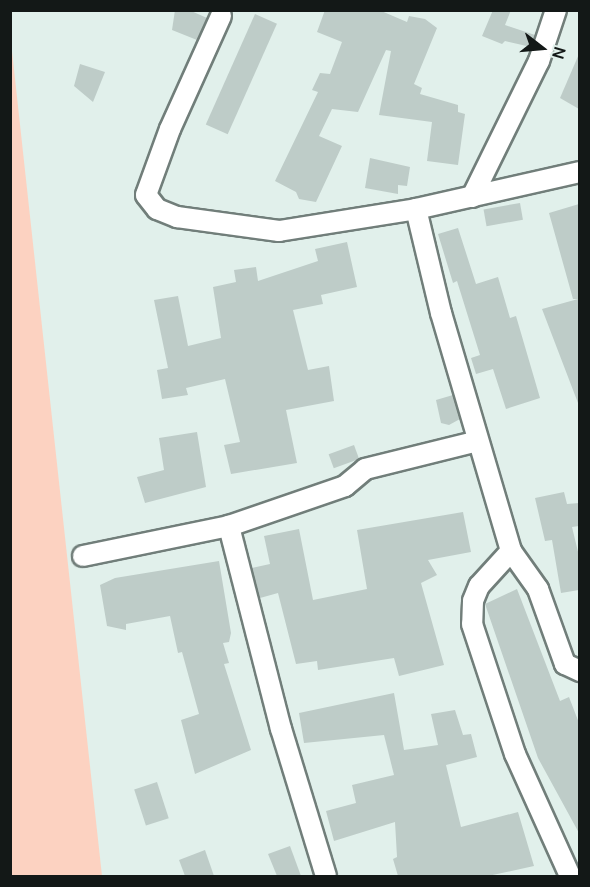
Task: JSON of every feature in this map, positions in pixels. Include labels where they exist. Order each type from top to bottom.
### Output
[{"type":"street","points":[[472,197],[539,61],[556,10]]},
{"type":"street","points":[[221,16],[170,129],[146,195],[158,209],[177,218],[279,231],[416,209],[579,172]]},
{"type":"street","points":[[416,209],[478,441],[511,550],[538,589],[565,664],[579,671]]},
{"type":"street","points":[[83,556],[229,526],[345,486],[365,470],[478,441]]},
{"type":"street","points":[[229,526],[281,729],[326,876]]},
{"type":"street","points":[[511,550],[479,586],[473,601],[472,624],[515,754],[570,876]]},
{"type":"shaded area","points":[[11,42],[102,876],[11,876]]},
{"type":"building","points":[[175,10],[189,10],[207,18],[197,40],[172,30]]},
{"type":"building","points":[[325,10],[379,10],[407,22],[409,16],[425,19],[437,28],[414,84],[422,88],[420,94],[458,105],[458,112],[465,114],[458,165],[427,161],[432,122],[379,115],[391,51],[386,50],[358,112],[332,109],[319,136],[342,146],[316,202],[299,199],[296,192],[275,181],[318,92],[312,90],[320,73],[330,74],[342,42],[317,32]]},
{"type":"building","points":[[493,10],[511,10],[505,25],[535,35],[531,47],[505,41],[502,44],[482,36]]},
{"type":"building","points":[[255,14],[277,24],[228,134],[206,125]]},
{"type":"building","points":[[579,54],[579,109],[560,98]]},
{"type":"building","points":[[80,64],[105,72],[93,102],[74,86]]},
{"type":"building","points":[[370,158],[410,167],[407,186],[398,185],[398,194],[365,188]]},
{"type":"building","points":[[520,203],[523,220],[487,226],[484,209]]},
{"type":"building","points":[[579,204],[578,403],[542,309],[578,299],[573,299],[549,213]]},
{"type":"building","points":[[458,228],[476,284],[498,277],[510,318],[516,316],[540,398],[506,409],[493,369],[476,374],[471,358],[480,355],[457,281],[453,283],[438,234]]},
{"type":"building","points":[[347,242],[357,287],[321,295],[323,304],[293,310],[308,370],[329,366],[334,401],[286,410],[297,463],[231,474],[224,445],[240,442],[225,379],[186,388],[188,395],[162,399],[157,370],[168,368],[154,300],[178,296],[188,346],[221,338],[213,287],[236,282],[234,270],[256,267],[258,281],[318,261],[315,249]]},
{"type":"building","points":[[453,395],[460,419],[449,425],[441,423],[436,400]]},
{"type":"building","points":[[197,432],[206,487],[145,503],[137,477],[164,470],[159,438]]},
{"type":"building","points":[[354,445],[359,459],[334,468],[329,454]]},
{"type":"building","points":[[564,492],[567,504],[579,503],[579,526],[572,527],[579,556],[579,590],[561,593],[552,540],[545,541],[535,498]]},
{"type":"building","points":[[463,512],[471,552],[428,560],[437,575],[421,583],[444,665],[399,676],[394,658],[318,670],[317,661],[296,664],[278,593],[260,598],[252,568],[270,564],[264,536],[299,529],[313,600],[367,589],[357,530]]},
{"type":"building","points":[[219,561],[231,633],[229,642],[223,643],[229,663],[224,664],[251,750],[195,774],[181,720],[199,714],[182,652],[178,653],[170,616],[126,624],[126,630],[107,626],[100,585],[115,578]]},
{"type":"building","points":[[517,589],[560,701],[569,697],[579,723],[579,833],[538,758],[485,604]]},
{"type":"building","points":[[394,693],[404,750],[438,745],[431,714],[455,710],[463,735],[471,734],[477,757],[446,765],[461,827],[518,812],[534,866],[488,876],[398,876],[393,859],[397,857],[395,822],[334,841],[326,811],[356,803],[352,785],[394,775],[384,735],[304,743],[299,713]]},
{"type":"building","points":[[157,782],[169,818],[146,826],[134,789]]},
{"type":"building","points":[[290,846],[301,876],[277,876],[268,854]]},
{"type":"building","points":[[205,850],[214,876],[185,876],[179,860]]}]
